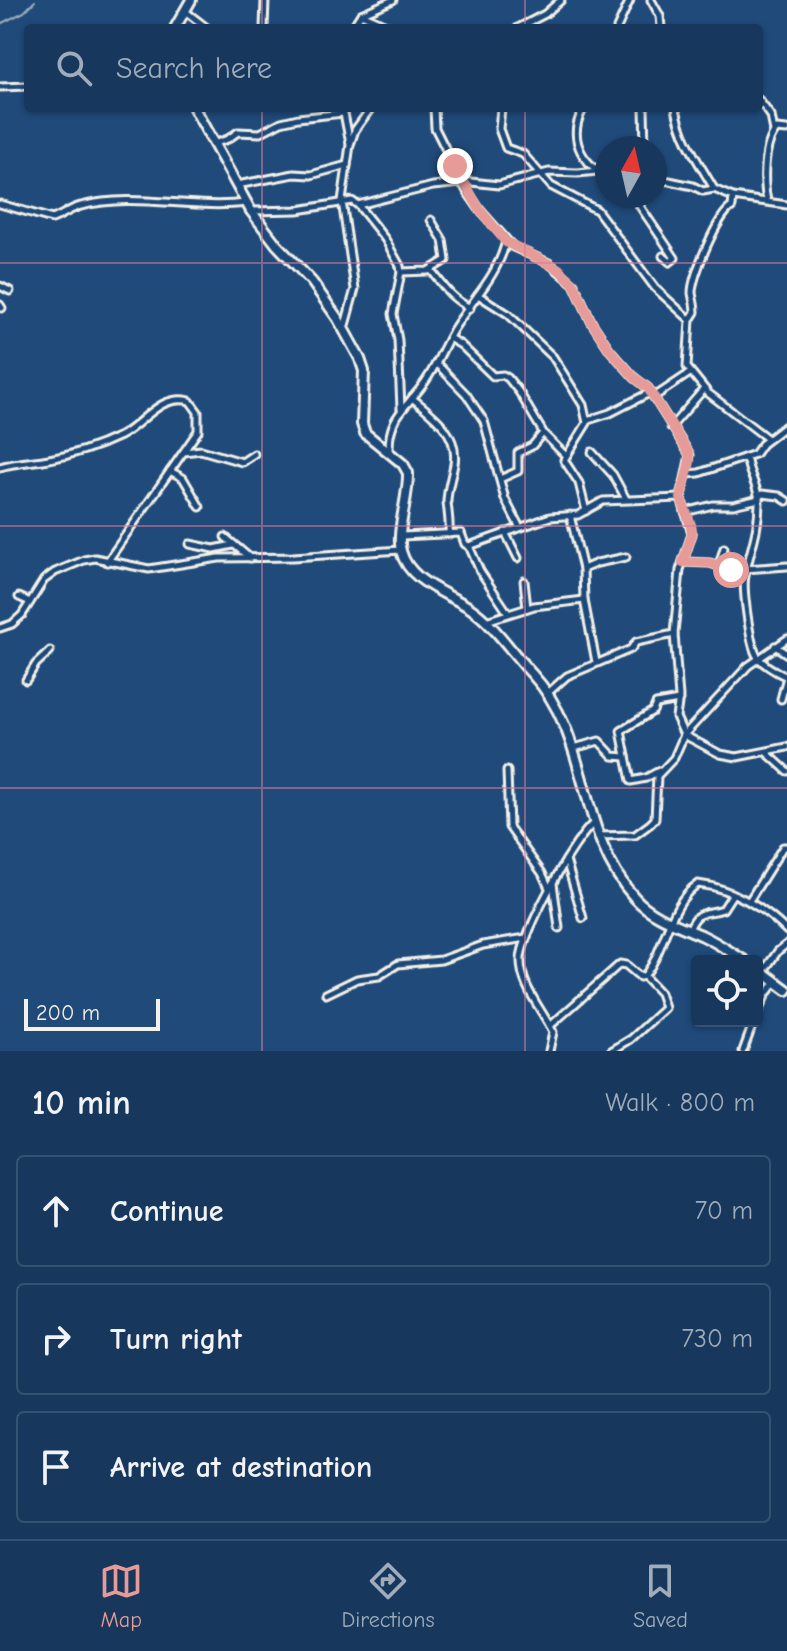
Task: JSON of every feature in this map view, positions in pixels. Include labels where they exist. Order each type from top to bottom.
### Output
[{"type":"main road","points":[[177,24],[191,0]]},
{"type":"main road","points":[[196,112],[248,207],[320,293],[360,359],[364,371],[362,424],[365,433],[403,464],[408,473],[401,550],[413,572],[429,585],[472,609],[549,692],[574,748],[598,836],[611,865],[636,900],[672,923],[734,955]]},
{"type":"main road","points":[[763,972],[787,990]]},
{"type":"street","points":[[264,24],[265,0]]},
{"type":"street","points":[[355,24],[361,14],[393,0]]},
{"type":"street","points":[[526,24],[545,14],[561,0]]},
{"type":"street","points":[[619,24],[630,0]]},
{"type":"street","points":[[651,0],[661,24]]},
{"type":"street","points":[[185,11],[202,24]]},
{"type":"street","points":[[361,14],[384,24]]},
{"type":"street","points":[[0,87],[24,86]]},
{"type":"street","points":[[763,105],[771,116],[774,132],[767,155],[767,201]]},
{"type":"street","points":[[212,144],[238,132],[260,133],[281,122],[337,112]]},
{"type":"street","points":[[343,112],[350,145]]},
{"type":"street","points":[[344,330],[355,289],[342,201],[350,145],[355,130],[368,112]]},
{"type":"street","points":[[434,112],[435,128],[480,210],[506,242],[549,263],[574,284],[592,323],[610,350],[652,395],[690,455],[681,498],[692,534],[683,562],[674,634],[679,700],[676,717],[684,735],[728,756],[746,757],[787,747]]},
{"type":"street","points":[[501,112],[499,129],[503,144],[510,151],[523,154],[540,176],[569,197],[597,210],[655,288],[690,320]]},
{"type":"street","points":[[358,205],[404,192],[464,183],[499,185],[549,172],[595,170],[578,149],[577,127],[583,112]]},
{"type":"street","points":[[644,112],[645,136]]},
{"type":"street","points":[[677,112],[684,135],[714,189]]},
{"type":"street","points":[[774,132],[777,129],[787,130]]},
{"type":"street","points":[[236,186],[252,180],[294,174],[311,175],[347,165]]},
{"type":"street","points":[[667,181],[703,191],[714,189],[733,197],[787,205]]},
{"type":"street","points":[[733,197],[732,207],[724,211],[718,221],[692,290],[695,312],[690,320],[686,354],[690,373],[704,389],[768,439]]},
{"type":"street","points":[[0,204],[52,219],[84,205],[147,200],[298,210],[352,201],[393,250],[401,272],[393,314],[398,340],[401,409]]},
{"type":"street","points":[[641,208],[675,258],[670,262],[663,256]]},
{"type":"street","points":[[401,272],[431,270],[444,262],[446,256],[440,233],[431,220]]},
{"type":"street","points":[[389,453],[392,426],[401,409],[412,398],[497,270],[506,242]]},
{"type":"street","points":[[431,270],[440,285],[470,308]]},
{"type":"street","points":[[0,286],[10,291]]},
{"type":"street","points":[[478,295],[508,314],[547,351],[583,405],[588,420]]},
{"type":"street","points":[[449,338],[461,345],[493,376],[508,378],[543,433],[566,456]]},
{"type":"street","points":[[436,363],[459,386],[484,421],[505,499],[519,527]]},
{"type":"street","points":[[586,511],[582,489],[565,462],[588,420],[652,395],[690,373]]},
{"type":"street","points":[[671,427],[704,389]]},
{"type":"street","points":[[412,398],[438,418],[452,442],[455,459],[447,502],[449,534]]},
{"type":"street","points":[[0,467],[28,460],[50,459],[87,448],[121,435],[158,406],[179,399],[186,399],[193,405],[198,431],[107,562]]},
{"type":"street","points":[[687,474],[699,473],[758,452],[760,446],[787,425]]},
{"type":"street","points":[[500,479],[518,471],[518,453],[532,446],[543,433]]},
{"type":"street","points":[[183,452],[201,450],[242,462],[254,454]]},
{"type":"street","points":[[592,452],[613,475],[626,499]]},
{"type":"street","points":[[744,458],[759,499],[757,536],[744,589],[751,640],[758,658],[787,677],[781,699]]},
{"type":"street","points":[[170,471],[183,478],[200,507]]},
{"type":"street","points":[[685,512],[759,499],[762,494],[787,501]]},
{"type":"street","points":[[469,546],[561,514],[586,511],[603,501],[681,498]]},
{"type":"street","points":[[570,515],[583,569],[584,600],[596,662]]},
{"type":"street","points":[[505,532],[518,558]]},
{"type":"street","points":[[402,536],[461,533],[480,571],[508,613]]},
{"type":"street","points":[[225,537],[250,558]]},
{"type":"street","points":[[216,539],[219,558]]},
{"type":"street","points":[[190,544],[218,548],[233,545]]},
{"type":"street","points":[[719,565],[724,548]]},
{"type":"street","points":[[0,628],[12,624],[44,580],[84,560],[95,558],[149,569],[219,558],[401,550]]},
{"type":"street","points":[[583,569],[626,557]]},
{"type":"street","points":[[683,562],[719,565],[731,570],[787,566]]},
{"type":"street","points":[[47,566],[55,572]]},
{"type":"street","points":[[524,581],[527,608]]},
{"type":"street","points":[[19,597],[30,602]]},
{"type":"street","points":[[485,621],[527,608],[584,600]]},
{"type":"street","points":[[549,692],[567,676],[631,649],[636,642],[674,634]]},
{"type":"street","points":[[598,836],[635,835],[655,819],[657,776],[674,758],[684,735],[748,666],[787,639]]},
{"type":"street","points":[[775,646],[787,654]]},
{"type":"street","points":[[26,680],[36,664],[50,651]]},
{"type":"street","points":[[661,770],[631,781],[622,729],[653,711],[656,704],[679,700]]},
{"type":"street","points":[[574,748],[601,741],[611,755],[626,757]]},
{"type":"street","points":[[765,751],[787,771]]},
{"type":"street","points":[[507,771],[509,827],[551,885],[559,928]]},
{"type":"street","points":[[549,1051],[553,1038],[550,1026],[530,995],[520,961],[526,938],[551,885],[583,832],[595,822]]},
{"type":"street","points":[[749,901],[783,847],[787,847]]},
{"type":"street","points":[[566,859],[583,918]]},
{"type":"street","points":[[644,976],[656,959],[689,891],[698,884],[749,901],[787,931]]},
{"type":"street","points":[[689,930],[693,920],[702,912],[726,907],[732,895]]},
{"type":"street","points":[[326,994],[357,979],[379,976],[398,964],[441,960],[483,945],[526,938]]},
{"type":"street","points":[[763,967],[787,944]]},
{"type":"street","points":[[550,1026],[620,964],[626,965],[640,977],[644,976],[660,993],[665,1008],[631,1039],[611,1051]]},
{"type":"street","points":[[763,1001],[777,981]]},
{"type":"street","points":[[743,1051],[752,1027]]},
{"type":"waterway","points":[[0,24],[24,12],[35,1]]},
{"type":"route","points":[[455,166],[466,190],[506,242],[559,269],[574,284],[592,323],[610,350],[648,388],[689,453],[681,498],[692,534],[683,562],[710,563],[731,570]]}]
